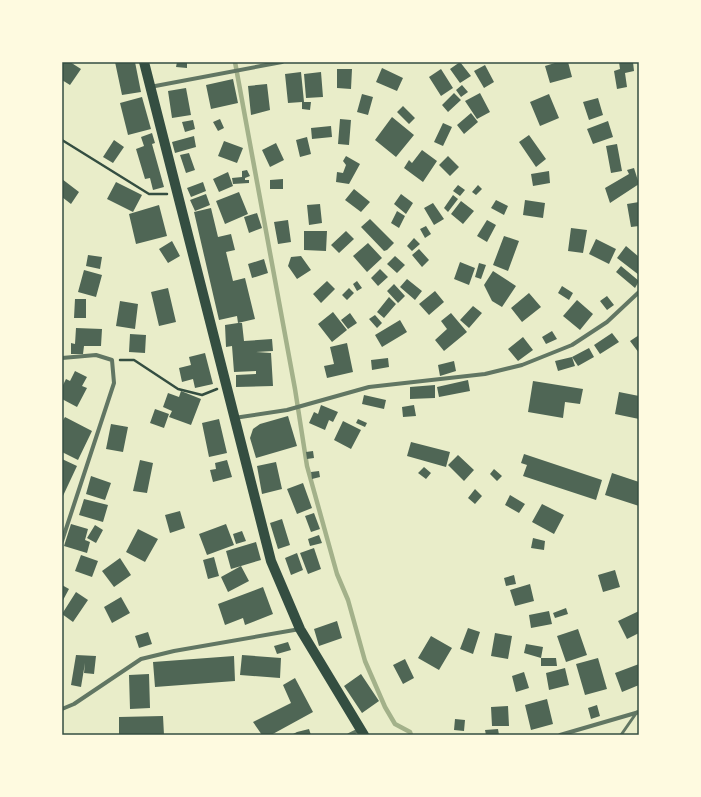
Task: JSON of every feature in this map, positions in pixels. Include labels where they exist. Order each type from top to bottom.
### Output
[{"type":"main road","points":[[144,62],[271,561],[300,629],[363,732]]},
{"type":"street","points":[[150,87],[282,62]]},
{"type":"street","points":[[234,418],[287,410],[302,404],[369,387],[485,374],[522,365],[572,345],[607,322],[639,292]]},
{"type":"street","points":[[62,358],[96,355],[112,360],[114,383],[62,541]]},
{"type":"street","points":[[62,709],[74,704],[142,658],[300,629]]},
{"type":"street","points":[[560,735],[638,712]]},
{"type":"street","points":[[349,735],[363,732]]},
{"type":"lane","points":[[621,735],[638,712]]},
{"type":"path","points":[[62,140],[149,194],[177,194]]},
{"type":"path","points":[[112,360],[134,360],[178,389],[202,395],[226,385]]},
{"type":"building","points":[[62,62],[70,62],[81,69],[70,85],[62,80]]},
{"type":"building","points":[[115,62],[135,62],[141,92],[122,95]]},
{"type":"building","points":[[177,62],[187,62],[187,68],[176,67]]},
{"type":"building","points":[[460,62],[471,76],[460,83],[450,69]]},
{"type":"building","points":[[558,62],[568,62],[572,77],[550,83],[545,66]]},
{"type":"building","points":[[619,62],[633,62],[634,71],[625,73],[627,87],[617,89],[614,71],[620,69]]},
{"type":"building","points":[[485,65],[494,82],[484,88],[474,71]]},
{"type":"building","points":[[382,68],[403,78],[397,91],[376,82]]},
{"type":"building","points":[[337,69],[352,69],[351,89],[337,88]]},
{"type":"building","points":[[441,69],[453,88],[441,96],[429,77]]},
{"type":"building","points":[[301,72],[304,102],[311,102],[310,110],[302,109],[302,102],[288,103],[285,74]]},
{"type":"building","points":[[321,72],[323,97],[306,98],[304,74]]},
{"type":"building","points":[[233,79],[238,103],[211,109],[206,85]]},
{"type":"building","points":[[267,84],[270,110],[251,115],[248,86]]},
{"type":"building","points":[[462,85],[468,92],[461,97],[456,90]]},
{"type":"building","points":[[186,88],[191,115],[172,118],[168,91]]},
{"type":"building","points":[[454,93],[461,100],[448,112],[442,105]]},
{"type":"building","points":[[480,93],[490,112],[477,119],[465,101]]},
{"type":"building","points":[[362,94],[373,97],[368,115],[357,112]]},
{"type":"building","points":[[549,94],[559,118],[540,126],[530,102]]},
{"type":"building","points":[[142,97],[151,129],[128,135],[120,103]]},
{"type":"building","points":[[598,98],[603,115],[589,120],[583,102]]},
{"type":"building","points":[[403,106],[415,118],[409,124],[397,112]]},
{"type":"building","points":[[471,113],[478,122],[464,134],[457,125]]},
{"type":"building","points":[[392,117],[414,135],[396,157],[375,140]]},
{"type":"building","points":[[220,119],[224,128],[218,131],[213,122]]},
{"type":"building","points":[[340,119],[351,120],[349,145],[338,144]]},
{"type":"building","points":[[193,120],[195,129],[185,132],[182,122]]},
{"type":"building","points":[[608,121],[613,137],[593,144],[587,129]]},
{"type":"building","points":[[443,123],[452,127],[443,146],[434,142]]},
{"type":"building","points":[[331,126],[332,137],[312,139],[311,128]]},
{"type":"building","points":[[152,133],[155,143],[152,144],[164,187],[153,190],[150,178],[145,179],[136,149],[144,146],[141,137]]},
{"type":"building","points":[[529,135],[546,159],[536,167],[519,142]]},
{"type":"building","points":[[194,136],[196,147],[175,153],[172,142]]},
{"type":"building","points":[[307,137],[311,154],[300,157],[296,140]]},
{"type":"building","points":[[114,140],[124,147],[113,163],[103,157]]},
{"type":"building","points":[[224,141],[243,148],[237,163],[218,156]]},
{"type":"building","points":[[276,143],[284,160],[270,167],[262,150]]},
{"type":"building","points":[[617,144],[622,171],[611,173],[606,146]]},
{"type":"building","points":[[422,150],[437,161],[423,182],[404,168],[409,160],[412,163]]},
{"type":"building","points":[[189,153],[195,170],[186,173],[180,155]]},
{"type":"building","points":[[346,156],[360,164],[349,184],[336,182],[337,172],[343,173],[346,165],[343,161]]},
{"type":"building","points":[[448,156],[459,167],[450,176],[439,165]]},
{"type":"building","points":[[634,168],[639,184],[610,203],[605,188],[629,174],[627,170]]},
{"type":"building","points":[[247,170],[250,176],[245,178],[245,180],[249,180],[249,183],[233,184],[232,178],[242,177],[242,171]]},
{"type":"building","points":[[549,171],[550,183],[533,186],[531,174]]},
{"type":"building","points":[[228,172],[233,186],[219,192],[213,179]]},
{"type":"building","points":[[62,179],[79,192],[71,204],[62,197]]},
{"type":"building","points":[[283,179],[283,189],[270,189],[270,180]]},
{"type":"building","points":[[116,182],[142,195],[133,212],[107,199]]},
{"type":"building","points":[[203,182],[206,191],[191,197],[187,188]]},
{"type":"building","points":[[458,185],[465,190],[460,196],[453,191]]},
{"type":"building","points":[[478,185],[482,189],[476,195],[472,192]]},
{"type":"building","points":[[354,189],[370,202],[361,212],[345,200]]},
{"type":"building","points":[[239,192],[248,214],[225,224],[216,201]]},
{"type":"building","points":[[206,194],[210,205],[195,211],[190,200]]},
{"type":"building","points":[[401,194],[413,203],[406,214],[394,204]]},
{"type":"building","points":[[453,195],[458,199],[448,212],[444,208]]},
{"type":"building","points":[[496,200],[508,206],[504,215],[491,208]]},
{"type":"building","points":[[525,200],[545,203],[543,218],[523,215]]},
{"type":"building","points":[[461,201],[474,211],[463,224],[451,214]]},
{"type":"building","points":[[639,202],[639,226],[631,227],[627,204]]},
{"type":"building","points":[[433,203],[444,219],[434,225],[424,208]]},
{"type":"building","points":[[320,204],[322,223],[309,225],[307,205]]},
{"type":"building","points":[[159,205],[167,236],[136,244],[129,214]]},
{"type":"building","points":[[211,208],[218,237],[231,234],[235,250],[226,252],[233,281],[245,278],[255,319],[238,323],[237,316],[219,320],[194,212]]},
{"type":"building","points":[[397,211],[405,216],[399,228],[391,223]]},
{"type":"building","points":[[257,213],[262,228],[249,233],[244,217]]},
{"type":"building","points":[[370,219],[394,243],[387,250],[384,251],[361,227]]},
{"type":"building","points":[[288,220],[291,242],[278,244],[274,222]]},
{"type":"building","points":[[487,220],[496,225],[487,242],[477,236]]},
{"type":"building","points":[[426,226],[431,234],[425,238],[420,229]]},
{"type":"building","points":[[571,228],[587,230],[583,253],[568,251]]},
{"type":"building","points":[[304,231],[327,231],[326,251],[304,250]]},
{"type":"building","points":[[346,231],[354,239],[339,253],[331,245]]},
{"type":"building","points":[[504,236],[519,241],[508,271],[493,265]]},
{"type":"building","points":[[414,238],[420,244],[412,251],[407,246]]},
{"type":"building","points":[[596,239],[616,249],[609,264],[589,254]]},
{"type":"building","points":[[172,241],[180,256],[168,263],[159,249]]},
{"type":"building","points":[[368,243],[382,258],[367,272],[353,256]]},
{"type":"building","points":[[626,246],[639,257],[639,275],[617,258]]},
{"type":"building","points":[[419,249],[429,260],[422,267],[412,255]]},
{"type":"building","points":[[88,255],[102,257],[100,269],[86,266]]},
{"type":"building","points":[[301,256],[311,270],[297,279],[288,266],[291,257]]},
{"type":"building","points":[[395,256],[405,265],[397,273],[387,264]]},
{"type":"building","points":[[264,259],[268,273],[252,278],[248,264]]},
{"type":"building","points":[[460,262],[475,268],[469,285],[454,279]]},
{"type":"building","points":[[479,263],[486,265],[481,279],[475,277]]},
{"type":"building","points":[[621,266],[639,281],[635,288],[616,272]]},
{"type":"building","points":[[380,269],[388,277],[378,286],[371,278]]},
{"type":"building","points":[[84,270],[102,275],[96,297],[78,292]]},
{"type":"building","points":[[493,271],[516,286],[502,307],[492,301],[484,285]]},
{"type":"building","points":[[407,279],[422,291],[415,300],[400,287]]},
{"type":"building","points":[[327,281],[335,289],[321,303],[313,294]]},
{"type":"building","points":[[357,281],[362,288],[357,291],[353,284]]},
{"type":"building","points":[[394,284],[405,296],[398,303],[387,291]]},
{"type":"building","points":[[562,286],[573,293],[569,300],[558,293]]},
{"type":"building","points":[[168,288],[176,322],[159,326],[151,292]]},
{"type":"building","points":[[349,288],[354,293],[347,300],[342,295]]},
{"type":"building","points":[[435,291],[444,302],[429,315],[419,304]]},
{"type":"building","points":[[529,293],[541,307],[522,322],[511,308]]},
{"type":"building","points":[[607,296],[614,305],[607,310],[600,301]]},
{"type":"building","points":[[389,297],[396,304],[384,318],[377,312]]},
{"type":"building","points":[[75,299],[86,299],[86,318],[74,318]]},
{"type":"building","points":[[577,300],[593,314],[580,330],[563,316]]},
{"type":"building","points":[[120,301],[138,304],[135,329],[116,326]]},
{"type":"building","points":[[473,306],[482,313],[469,328],[460,320]]},
{"type":"building","points":[[333,312],[347,330],[332,342],[318,324]]},
{"type":"building","points":[[350,313],[357,323],[348,329],[341,320]]},
{"type":"building","points":[[451,313],[467,332],[444,351],[435,340],[447,329],[441,321]]},
{"type":"building","points":[[375,315],[382,323],[377,328],[369,319]]},
{"type":"building","points":[[400,320],[407,332],[382,347],[375,335]]},
{"type":"building","points":[[242,323],[244,341],[272,339],[273,351],[256,352],[271,353],[273,386],[236,387],[236,375],[256,374],[256,371],[234,372],[232,346],[226,347],[225,325]]},
{"type":"building","points":[[76,328],[102,329],[101,346],[84,346],[83,354],[71,354],[71,343],[75,344]]},
{"type":"building","points":[[552,331],[557,339],[546,344],[542,337]]},
{"type":"building","points":[[612,333],[619,342],[600,354],[594,345]]},
{"type":"building","points":[[130,334],[146,335],[145,353],[129,352]]},
{"type":"building","points":[[639,335],[639,353],[630,341]]},
{"type":"building","points":[[523,337],[533,350],[518,361],[508,349]]},
{"type":"building","points":[[347,343],[353,372],[327,378],[324,366],[334,364],[330,347]]},
{"type":"building","points":[[589,348],[594,357],[578,366],[572,357]]},
{"type":"building","points":[[205,353],[213,384],[195,388],[193,379],[182,382],[179,368],[191,365],[189,357]]},
{"type":"building","points":[[572,357],[575,366],[558,371],[555,361]]},
{"type":"building","points":[[388,358],[389,367],[372,370],[371,360]]},
{"type":"building","points":[[454,361],[456,371],[440,376],[438,365]]},
{"type":"building","points":[[75,371],[87,377],[82,386],[87,388],[77,407],[62,399],[62,387],[66,379],[70,381]]},
{"type":"building","points":[[468,380],[470,391],[439,397],[437,387]]},
{"type":"building","points":[[533,381],[583,389],[580,404],[565,402],[563,418],[528,412]]},
{"type":"building","points":[[435,385],[435,398],[410,399],[410,387]]},
{"type":"building","points":[[181,391],[201,399],[191,425],[169,417],[172,411],[163,407],[168,393],[179,397]]},
{"type":"building","points":[[619,392],[639,396],[639,419],[615,414]]},
{"type":"building","points":[[364,395],[386,400],[384,409],[362,404]]},
{"type":"building","points":[[321,405],[338,412],[333,422],[329,420],[325,430],[309,423],[314,412],[318,414]]},
{"type":"building","points":[[414,405],[416,416],[403,417],[402,407]]},
{"type":"building","points":[[155,409],[169,414],[164,428],[150,423]]},
{"type":"building","points":[[288,416],[297,446],[256,458],[250,438],[253,429],[260,424]]},
{"type":"building","points":[[65,417],[92,431],[78,460],[62,452],[62,422]]},
{"type":"building","points":[[219,419],[227,453],[209,457],[202,423]]},
{"type":"building","points":[[358,419],[367,423],[365,427],[356,423]]},
{"type":"building","points":[[343,421],[361,430],[351,449],[334,440]]},
{"type":"building","points":[[111,424],[128,427],[123,452],[106,449]]},
{"type":"building","points":[[411,442],[450,452],[446,467],[407,456]]},
{"type":"building","points":[[313,451],[314,458],[307,459],[306,452]]},
{"type":"building","points":[[524,454],[602,480],[596,500],[523,476],[527,465],[521,463]]},
{"type":"building","points":[[458,455],[474,470],[464,481],[448,465]]},
{"type":"building","points":[[62,459],[77,466],[62,498]]},
{"type":"building","points":[[140,460],[153,463],[147,493],[133,491]]},
{"type":"building","points":[[227,460],[232,477],[213,482],[210,470],[216,469],[215,463]]},
{"type":"building","points":[[276,462],[282,489],[262,494],[257,466]]},
{"type":"building","points":[[424,467],[431,473],[426,479],[418,473]]},
{"type":"building","points":[[494,469],[502,476],[497,481],[490,474]]},
{"type":"building","points":[[319,471],[320,477],[312,479],[311,472]]},
{"type":"building","points":[[612,473],[639,482],[639,506],[605,495]]},
{"type":"building","points":[[91,476],[111,483],[105,500],[86,494]]},
{"type":"building","points":[[303,483],[312,508],[297,514],[287,489]]},
{"type":"building","points":[[475,489],[482,496],[475,504],[468,498]]},
{"type":"building","points":[[510,495],[525,504],[519,513],[505,505]]},
{"type":"building","points":[[84,499],[108,505],[103,522],[79,515]]},
{"type":"building","points":[[542,504],[564,515],[554,534],[532,522]]},
{"type":"building","points":[[180,511],[185,528],[170,533],[165,515]]},
{"type":"building","points":[[314,513],[320,529],[311,532],[305,516]]},
{"type":"building","points":[[282,519],[290,545],[278,549],[270,523]]},
{"type":"building","points":[[71,524],[88,529],[85,540],[90,542],[87,553],[64,546]]},
{"type":"building","points":[[226,524],[234,545],[207,555],[199,534]]},
{"type":"building","points":[[95,525],[103,530],[96,543],[87,538]]},
{"type":"building","points":[[138,529],[158,539],[145,562],[126,552]]},
{"type":"building","points":[[242,531],[246,541],[236,544],[233,534]]},
{"type":"building","points":[[319,535],[322,543],[310,546],[308,539]]},
{"type":"building","points":[[533,538],[545,541],[544,550],[531,548]]},
{"type":"building","points":[[256,542],[261,560],[231,569],[226,551]]},
{"type":"building","points":[[314,548],[321,569],[308,574],[300,553]]},
{"type":"building","points":[[297,553],[303,570],[291,575],[285,558]]},
{"type":"building","points":[[81,555],[98,561],[92,577],[75,571]]},
{"type":"building","points":[[214,557],[219,576],[208,579],[203,560]]},
{"type":"building","points":[[120,558],[131,575],[114,587],[102,571]]},
{"type":"building","points":[[241,566],[249,581],[228,592],[221,577]]},
{"type":"building","points":[[615,570],[620,587],[603,592],[598,575]]},
{"type":"building","points":[[514,575],[516,584],[506,586],[504,578]]},
{"type":"building","points":[[530,584],[534,601],[515,606],[510,590]]},
{"type":"building","points":[[62,585],[69,589],[62,602]]},
{"type":"building","points":[[263,587],[273,614],[245,625],[243,618],[225,625],[218,604]]},
{"type":"building","points":[[76,592],[88,600],[73,622],[62,614]]},
{"type":"building","points":[[121,597],[130,613],[112,623],[104,607]]},
{"type":"building","points":[[566,608],[568,614],[555,618],[553,613]]},
{"type":"building","points":[[549,611],[552,624],[531,628],[529,615]]},
{"type":"building","points":[[639,611],[639,633],[627,639],[618,621]]},
{"type":"building","points":[[337,621],[342,638],[319,646],[314,629]]},
{"type":"building","points":[[468,628],[480,632],[473,654],[460,649]]},
{"type":"building","points":[[578,629],[587,655],[566,662],[557,636]]},
{"type":"building","points":[[148,632],[152,644],[139,648],[135,636]]},
{"type":"building","points":[[495,633],[512,636],[508,659],[491,656]]},
{"type":"building","points":[[431,636],[452,648],[439,670],[418,658]]},
{"type":"building","points":[[288,642],[291,650],[277,654],[274,646]]},
{"type":"building","points":[[526,644],[543,647],[541,658],[524,653]]},
{"type":"building","points":[[76,655],[96,656],[94,674],[84,673],[85,663],[81,687],[71,685]]},
{"type":"building","points":[[242,655],[281,658],[280,678],[240,675]]},
{"type":"building","points":[[234,656],[235,681],[155,687],[153,662]]},
{"type":"building","points":[[541,658],[556,658],[557,666],[541,666]]},
{"type":"building","points":[[598,658],[607,689],[585,695],[576,664]]},
{"type":"building","points":[[405,659],[414,678],[403,684],[393,665]]},
{"type":"building","points":[[639,664],[639,685],[622,692],[615,673]]},
{"type":"building","points":[[565,668],[569,685],[549,690],[546,673]]},
{"type":"building","points":[[524,672],[529,688],[516,692],[512,676]]},
{"type":"building","points":[[149,674],[150,708],[130,709],[129,675]]},
{"type":"building","points":[[361,674],[379,701],[362,713],[344,686]]},
{"type":"building","points":[[295,678],[313,712],[271,735],[262,735],[253,722],[291,703],[283,685]]},
{"type":"building","points":[[547,699],[553,724],[531,730],[525,705]]},
{"type":"building","points":[[597,705],[600,716],[591,719],[588,708]]},
{"type":"building","points":[[508,706],[509,726],[492,726],[491,707]]},
{"type":"building","points":[[163,716],[164,735],[119,735],[119,717]]},
{"type":"building","points":[[455,719],[465,720],[464,731],[454,730]]},
{"type":"building","points":[[309,729],[311,735],[291,735],[297,732]]},
{"type":"building","points":[[498,729],[499,735],[486,735],[485,730]]},
{"type":"waterway","points":[[235,62],[295,389],[307,466],[337,574],[348,600],[365,661],[385,707],[395,724],[410,732],[411,735]]}]
